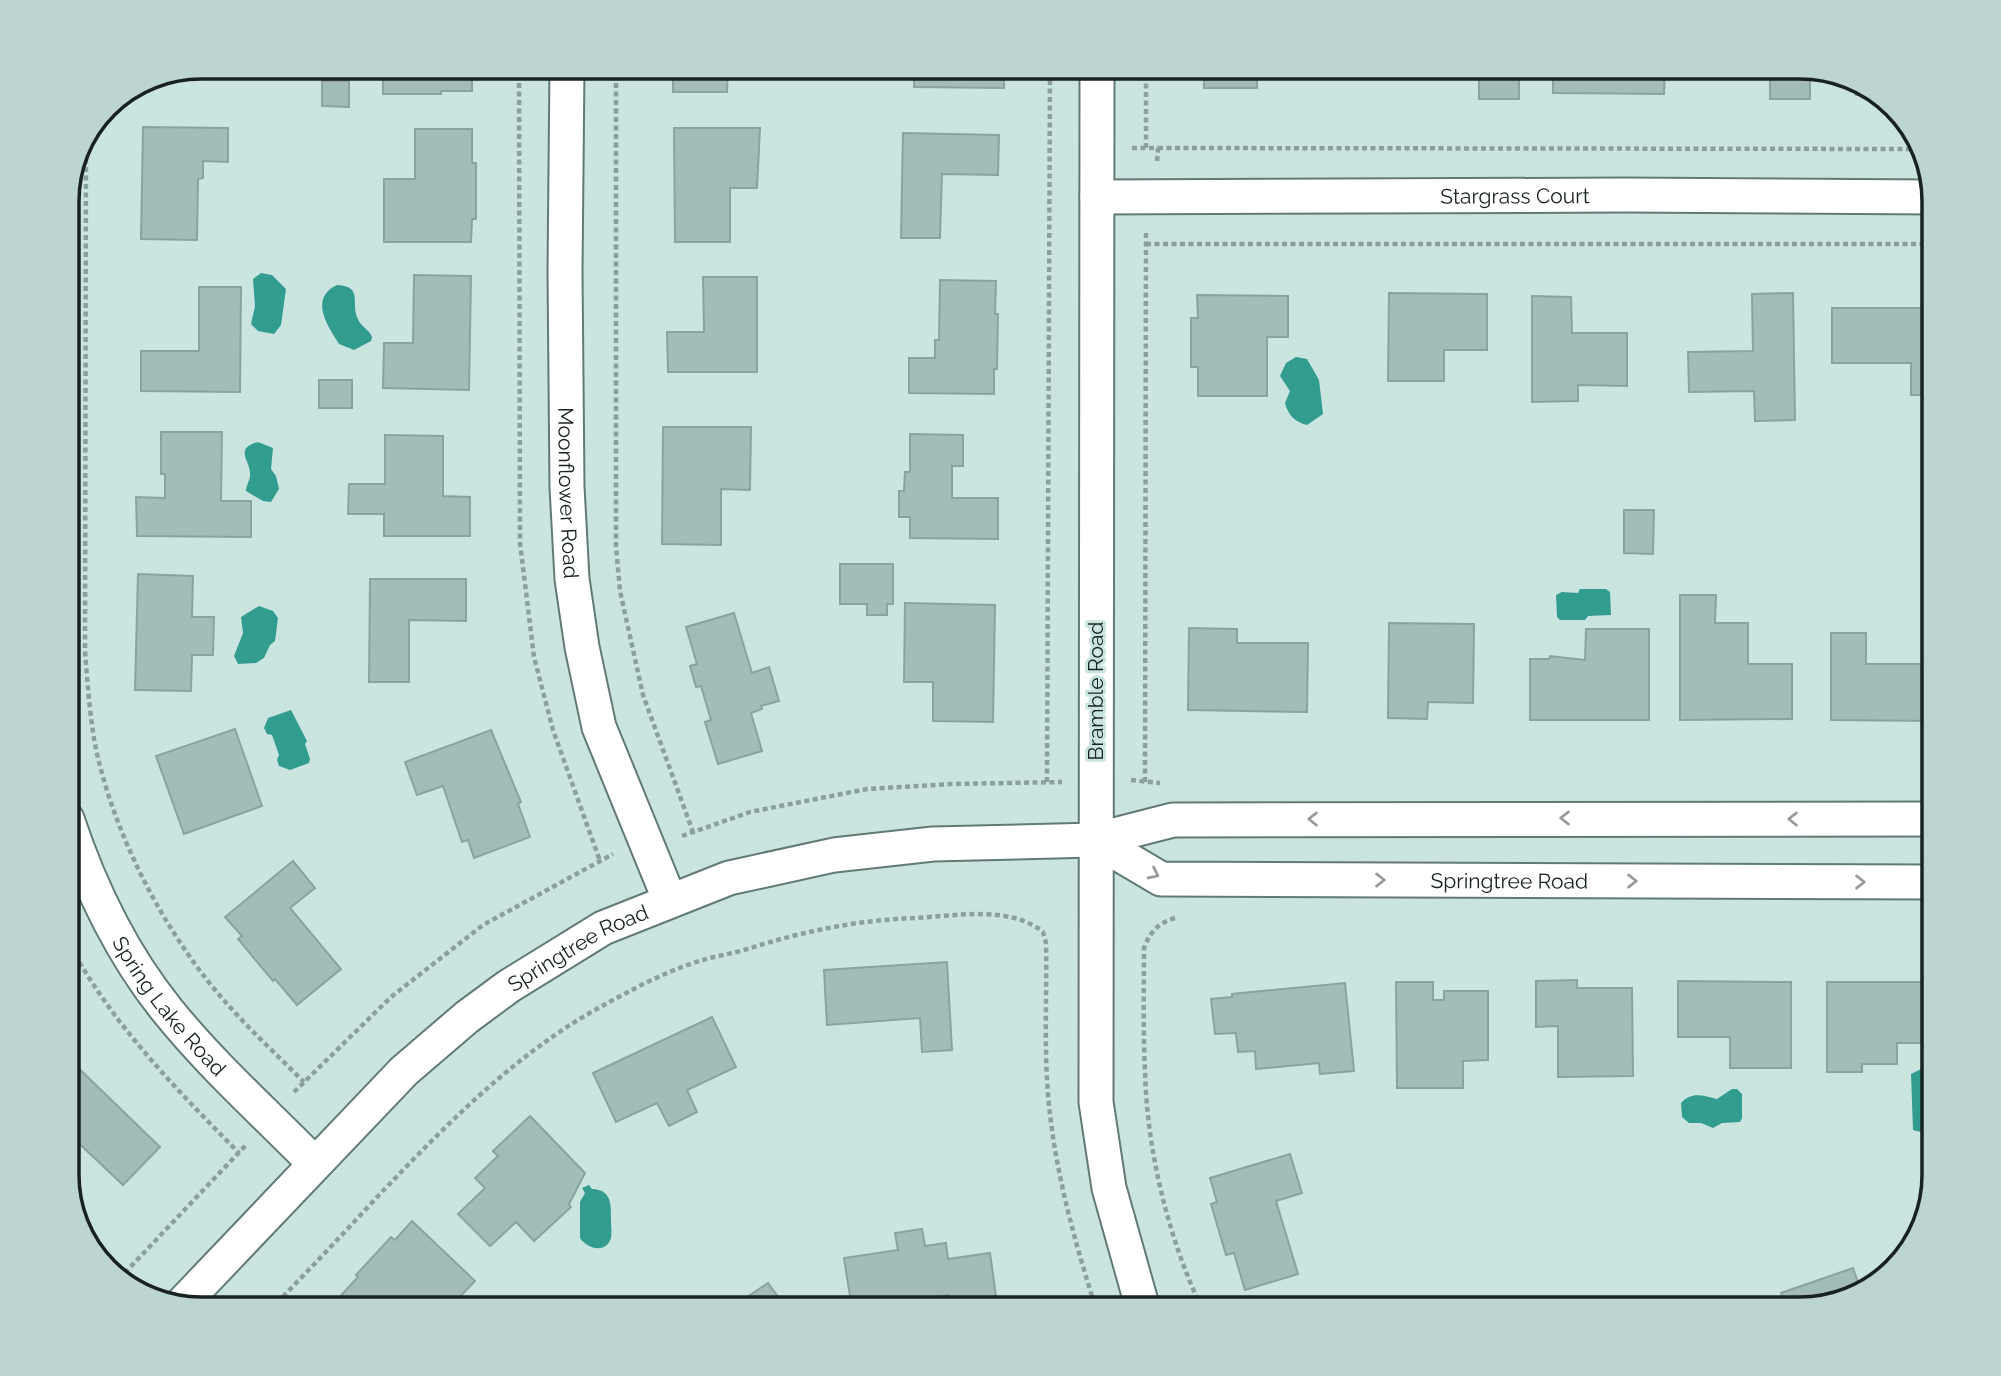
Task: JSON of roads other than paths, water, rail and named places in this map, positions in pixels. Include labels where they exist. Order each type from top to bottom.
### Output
[{"type":"street","name":"Moonflower Road","points":[[567,79],[567,487],[572,579],[598,727],[670,901]]},
{"type":"street","name":"Bramble Road","points":[[1097,79],[1096,1102],[1109,1188],[1139,1297]]},
{"type":"street","name":"Stargrass Court","points":[[1097,197],[1922,197]]},
{"type":"street","name":"Springtree Road","points":[[189,1296],[404,1070],[488,1001],[603,928],[729,878],[834,855],[933,844],[1095,840],[1172,820],[1922,819]]},
{"type":"street","name":"Springtree Road","points":[[1095,840],[1161,879],[1922,882]]},
{"type":"street","name":"Spring Lake Road","points":[[79,856],[114,933],[165,1008],[189,1037],[315,1164]]}]
